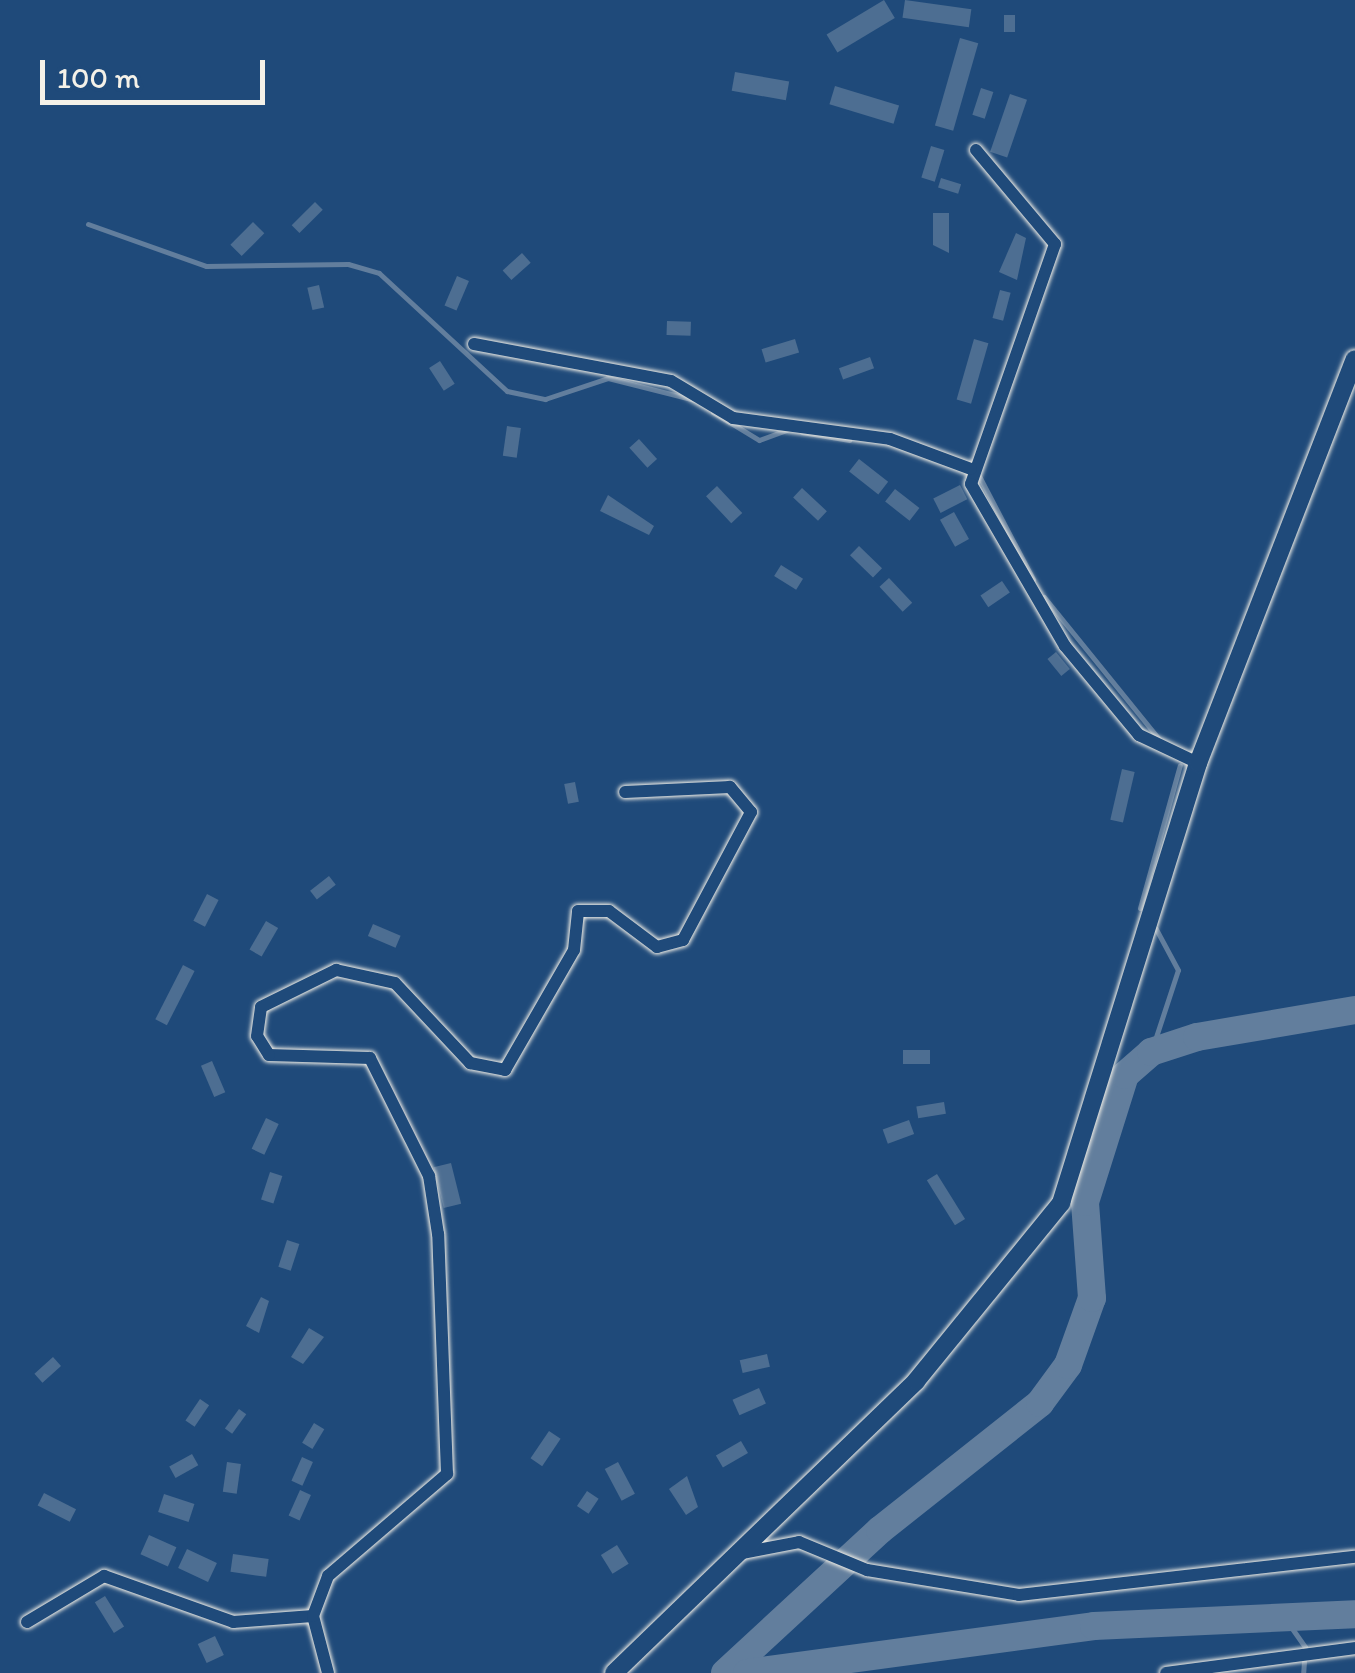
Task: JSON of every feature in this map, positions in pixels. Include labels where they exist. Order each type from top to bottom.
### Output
[{"type":"main road","points":[[614,1673],[916,1381],[1061,1203],[1198,763],[1355,359]]},
{"type":"street","points":[[976,150],[1055,244],[971,470],[971,484],[1065,646],[1138,735],[1198,763]]},
{"type":"street","points":[[474,344],[671,382],[733,418],[890,439],[971,470]]},
{"type":"street","points":[[328,1673],[312,1616],[334,1568],[447,1474],[438,1234],[429,1176],[370,1058],[269,1055],[257,1036],[261,1007],[336,970],[395,983],[470,1063],[505,1070],[574,950],[578,911],[609,911],[656,947],[683,940],[750,812],[730,787],[625,792]]},
{"type":"street","points":[[742,1553],[799,1542],[867,1570],[1019,1595],[1355,1557]]},
{"type":"street","points":[[27,1622],[104,1576],[233,1622],[312,1616]]},
{"type":"street","points":[[1166,1673],[1355,1648]]},
{"type":"building","points":[[884,0],[895,18],[837,53],[827,35]]},
{"type":"building","points":[[905,0],[971,9],[969,27],[902,18]]},
{"type":"building","points":[[1004,15],[1015,15],[1015,32],[1004,32]]},
{"type":"building","points":[[960,38],[978,43],[953,131],[935,125]]},
{"type":"building","points":[[735,72],[789,82],[786,100],[732,91]]},
{"type":"building","points":[[835,86],[899,106],[894,124],[829,104]]},
{"type":"building","points":[[981,88],[993,92],[985,119],[972,115]]},
{"type":"building","points":[[1010,94],[1027,100],[1007,158],[990,152]]},
{"type":"building","points":[[931,146],[944,150],[935,182],[921,178]]},
{"type":"building","points":[[941,178],[961,184],[958,194],[938,188]]},
{"type":"building","points":[[315,202],[323,210],[299,233],[292,225]]},
{"type":"building","points":[[933,213],[949,213],[949,253],[933,245]]},
{"type":"building","points":[[253,222],[264,233],[242,256],[230,245]]},
{"type":"building","points":[[1016,233],[1026,238],[1017,280],[999,272]]},
{"type":"building","points":[[522,253],[531,263],[511,280],[503,270]]},
{"type":"building","points":[[457,276],[469,281],[456,311],[444,305]]},
{"type":"building","points":[[319,285],[324,307],[312,310],[307,288]]},
{"type":"building","points":[[1000,290],[1011,293],[1003,321],[992,318]]},
{"type":"building","points":[[667,321],[691,322],[690,336],[667,335]]},
{"type":"building","points":[[795,339],[799,352],[766,363],[762,349]]},
{"type":"building","points":[[974,339],[988,343],[971,404],[957,400]]},
{"type":"building","points":[[870,357],[874,368],[843,380],[839,368]]},
{"type":"building","points":[[440,361],[455,384],[444,391],[429,368]]},
{"type":"building","points":[[507,426],[521,428],[517,458],[503,456]]},
{"type":"building","points":[[639,439],[657,459],[647,468],[629,448]]},
{"type":"building","points":[[859,459],[888,482],[878,494],[849,472]]},
{"type":"building","points":[[960,485],[967,499],[941,513],[933,499]]},
{"type":"building","points":[[717,486],[742,513],[731,523],[706,496]]},
{"type":"building","points":[[802,488],[827,511],[818,521],[793,498]]},
{"type":"building","points":[[895,489],[919,508],[910,521],[885,502]]},
{"type":"building","points":[[608,495],[654,526],[649,535],[600,511]]},
{"type":"building","points":[[954,512],[969,539],[955,547],[940,520]]},
{"type":"building","points":[[859,546],[882,568],[873,578],[850,555]]},
{"type":"building","points":[[781,565],[803,579],[796,590],[774,576]]},
{"type":"building","points":[[889,578],[912,603],[903,612],[879,587]]},
{"type":"building","points":[[1002,581],[1010,593],[988,607],[980,596]]},
{"type":"building","points":[[1056,652],[1070,669],[1061,676],[1047,659]]},
{"type":"building","points":[[1122,769],[1135,772],[1123,823],[1110,820]]},
{"type":"building","points":[[575,782],[579,802],[568,804],[564,784]]},
{"type":"building","points":[[329,876],[336,885],[317,899],[310,891]]},
{"type":"building","points":[[207,894],[219,900],[205,927],[193,921]]},
{"type":"building","points":[[266,921],[278,928],[262,957],[250,950]]},
{"type":"building","points":[[373,924],[401,936],[396,948],[368,936]]},
{"type":"building","points":[[183,965],[195,971],[167,1025],[155,1019]]},
{"type":"building","points":[[903,1050],[930,1050],[930,1064],[903,1064]]},
{"type":"building","points":[[212,1061],[225,1092],[214,1097],[201,1066]]},
{"type":"building","points":[[944,1102],[946,1114],[918,1118],[916,1106]]},
{"type":"building","points":[[266,1118],[279,1124],[264,1155],[252,1149]]},
{"type":"building","points":[[909,1120],[914,1134],[888,1144],[883,1130]]},
{"type":"building","points":[[451,1163],[461,1204],[444,1208],[434,1167]]},
{"type":"building","points":[[270,1172],[282,1176],[273,1204],[261,1200]]},
{"type":"building","points":[[937,1174],[965,1219],[955,1225],[927,1180]]},
{"type":"building","points":[[287,1240],[299,1244],[291,1271],[278,1267]]},
{"type":"building","points":[[261,1297],[269,1301],[259,1333],[246,1326]]},
{"type":"building","points":[[309,1328],[324,1337],[303,1364],[291,1357]]},
{"type":"building","points":[[767,1354],[770,1367],[743,1373],[740,1360]]},
{"type":"building","points":[[53,1357],[61,1366],[42,1383],[34,1374]]},
{"type":"building","points":[[759,1388],[766,1404],[739,1415],[733,1400]]},
{"type":"building","points":[[200,1399],[209,1405],[195,1427],[185,1421]]},
{"type":"building","points":[[239,1409],[246,1414],[232,1434],[225,1428]]},
{"type":"building","points":[[314,1423],[324,1429],[312,1449],[302,1443]]},
{"type":"building","points":[[549,1431],[561,1439],[542,1466],[531,1458]]},
{"type":"building","points":[[741,1441],[748,1453],[723,1468],[716,1456]]},
{"type":"building","points":[[192,1454],[198,1465],[176,1478],[169,1467]]},
{"type":"building","points":[[302,1457],[313,1462],[302,1486],[291,1481]]},
{"type":"building","points":[[227,1462],[241,1464],[237,1494],[223,1492]]},
{"type":"building","points":[[618,1462],[635,1494],[622,1501],[605,1469]]},
{"type":"building","points":[[687,1476],[698,1507],[686,1515],[669,1489]]},
{"type":"building","points":[[300,1490],[311,1495],[300,1520],[289,1516]]},
{"type":"building","points":[[587,1491],[599,1499],[589,1514],[577,1506]]},
{"type":"building","points":[[44,1493],[76,1509],[70,1522],[38,1505]]},
{"type":"building","points":[[164,1494],[194,1504],[189,1522],[158,1512]]},
{"type":"building","points":[[149,1535],[176,1547],[168,1566],[140,1554]]},
{"type":"building","points":[[617,1545],[629,1564],[613,1574],[601,1555]]},
{"type":"building","points":[[187,1549],[217,1563],[208,1582],[178,1568]]},
{"type":"building","points":[[233,1554],[269,1559],[266,1577],[230,1572]]},
{"type":"building","points":[[105,1596],[124,1627],[114,1633],[95,1602]]},
{"type":"building","points":[[215,1636],[224,1655],[207,1663],[198,1644]]},
{"type":"waterway","points":[[88,224],[206,266],[348,264],[379,273],[507,391],[545,399],[608,378],[695,400]]},
{"type":"waterway","points":[[713,412],[759,440],[787,430]]},
{"type":"waterway","points":[[802,432],[849,440]]},
{"type":"waterway","points":[[978,474],[1033,579]]},
{"type":"waterway","points":[[1044,597],[1159,739]]},
{"type":"waterway","points":[[1140,908],[1180,765]]},
{"type":"waterway","points":[[1151,1052],[1178,970],[1156,929]]},
{"type":"waterway","points":[[725,1673],[880,1530],[1040,1403],[1068,1365],[1092,1298],[1085,1202],[1125,1075],[1151,1052],[1197,1037],[1355,1010]]},
{"type":"waterway","points":[[747,1673],[1094,1626],[1355,1614]]},
{"type":"waterway","points":[[1284,1617],[1305,1647],[1303,1673]]}]
